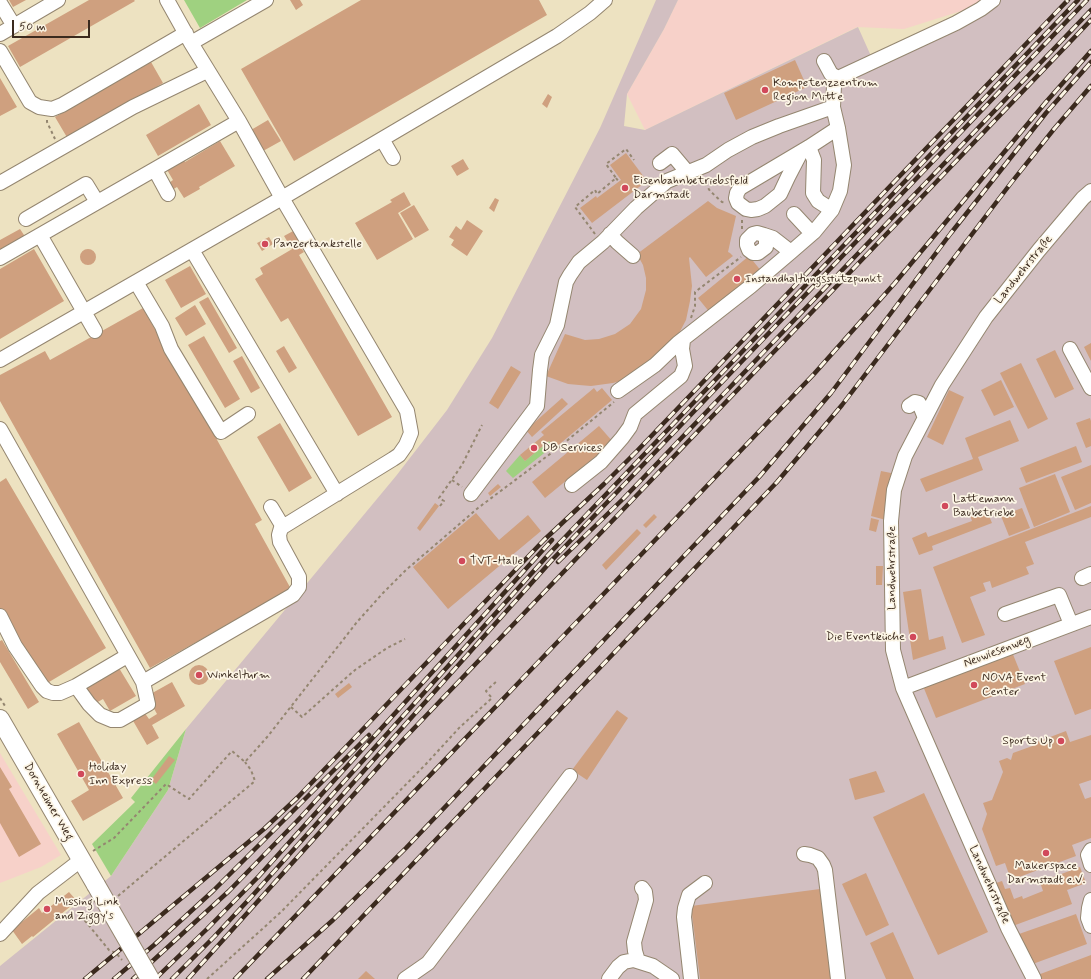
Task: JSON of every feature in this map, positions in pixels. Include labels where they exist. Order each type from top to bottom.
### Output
[{"type":"main road","name":"Dornheimer Weg","points":[[0,719],[84,857],[96,885],[150,979]]},
{"type":"street","points":[[0,34],[58,0]]},
{"type":"street","points":[[143,682],[293,595],[299,587],[299,577],[280,542],[279,531],[283,527],[399,455],[406,445],[411,433],[407,411],[282,198],[239,121],[207,71],[167,0]]},
{"type":"street","points":[[0,51],[30,102],[39,107],[57,108],[188,38],[266,0]]},
{"type":"street","points":[[0,360],[282,198],[557,36],[606,0]]},
{"type":"street","points":[[618,391],[655,365],[683,340],[751,286],[814,232],[832,210],[840,191],[843,175],[843,155],[833,107],[834,86],[838,78],[956,23],[980,10],[993,0]]},
{"type":"street","points":[[0,3],[14,26]]},
{"type":"street","points":[[824,61],[831,74],[838,78]]},
{"type":"street","points":[[0,183],[133,107],[207,71]]},
{"type":"street","points":[[471,494],[537,406],[541,360],[557,325],[563,290],[568,278],[579,262],[660,186],[674,178],[706,165],[752,137],[833,107]]},
{"type":"street","points":[[0,258],[239,121]]},
{"type":"street","points":[[805,150],[788,177],[780,194],[758,209],[751,210],[741,207],[736,198],[740,188],[805,150],[838,128]]},
{"type":"street","points":[[382,139],[393,158]]},
{"type":"street","points":[[805,150],[814,160],[813,193],[818,201],[832,210]]},
{"type":"street","points":[[660,163],[672,154],[688,173]]},
{"type":"street","points":[[155,170],[168,194]]},
{"type":"street","points":[[26,219],[86,184],[97,202]]},
{"type":"street","name":"Landwehrstraße","points":[[1034,979],[1008,928],[903,688],[892,650],[891,521],[894,490],[905,456],[942,385],[986,317],[1049,238],[1083,198],[1091,191]]},
{"type":"street","points":[[794,214],[806,228],[814,232]]},
{"type":"street","points":[[749,250],[746,245],[747,240],[749,237],[757,233],[781,243],[791,252]]},
{"type":"street","points":[[610,234],[633,256]]},
{"type":"street","points":[[40,235],[95,331]]},
{"type":"street","points":[[192,250],[336,494]]},
{"type":"street","points":[[136,282],[162,326],[170,349],[221,432],[248,414]]},
{"type":"street","points":[[572,485],[601,462],[630,427],[635,414],[681,376],[685,366],[682,349],[683,340]]},
{"type":"street","points":[[1070,349],[1091,388]]},
{"type":"street","points":[[909,406],[915,402],[919,403],[925,418]]},
{"type":"street","points":[[0,429],[143,682],[148,704],[120,720],[112,720],[100,715],[89,704],[76,686]]},
{"type":"street","points":[[271,507],[283,527]]},
{"type":"street","points":[[1005,614],[1059,595],[1071,624]]},
{"type":"street","points":[[0,616],[15,646],[47,691],[60,694],[127,656]]},
{"type":"street","name":"Neuwiesenweg","points":[[903,688],[1091,617]]},
{"type":"street","points":[[405,979],[428,963],[570,776]]},
{"type":"street","points":[[1091,850],[1088,855],[1091,865]]},
{"type":"street","points":[[804,854],[818,858],[823,865],[838,979]]},
{"type":"street","points":[[0,934],[38,893],[84,857]]},
{"type":"street","points":[[691,979],[684,908],[689,895],[705,883]]},
{"type":"street","points":[[638,961],[634,942],[646,900],[645,892],[642,888]]},
{"type":"street","points":[[1091,900],[1088,918],[1091,926]]},
{"type":"street","points":[[609,979],[624,962],[631,960],[653,966],[672,979]]},
{"type":"path","points":[[49,108],[47,122],[60,148]]},
{"type":"path","points":[[619,182],[606,164],[626,149],[634,160]]},
{"type":"path","points":[[683,340],[696,306],[695,292],[749,250],[741,241],[741,207],[722,202],[710,191],[702,178],[688,173]]},
{"type":"path","points":[[594,232],[575,207],[595,190],[597,194],[616,178]]},
{"type":"path","points":[[245,762],[268,736],[349,631],[406,570],[478,508],[558,448],[616,400],[618,391]]},
{"type":"path","points":[[440,506],[444,501],[439,498],[462,465],[482,425]]},
{"type":"path","points":[[291,707],[302,717],[355,670],[387,648],[406,639]]},
{"type":"path","points":[[207,979],[281,912],[426,764],[460,726],[492,698],[486,691],[497,681]]},
{"type":"path","points":[[84,857],[114,838],[166,784],[189,799],[232,751],[245,762],[251,770],[255,781],[115,899]]},
{"type":"path","points":[[77,911],[109,950],[116,953],[125,963]]},
{"type":"path","points":[[87,923],[98,914]]},
{"type":"shaded area","points":[[656,0],[678,0],[664,29],[627,94],[624,126],[645,130],[858,27],[875,65],[983,13],[1001,0],[1091,0],[1091,979],[0,979],[0,966],[111,876],[168,790],[186,729],[396,476],[447,410],[492,338],[600,128]]},
{"type":"shaded area","points":[[678,0],[996,0],[904,29],[857,27],[645,130],[627,94],[664,29]]},
{"type":"shaded area","points":[[0,753],[61,855],[41,867],[0,883]]},
{"type":"green space","points":[[184,0],[247,0],[200,28]]},
{"type":"green space","points":[[549,441],[553,446],[513,478],[506,471],[520,455],[525,461]]},
{"type":"green space","points":[[186,729],[168,790],[111,876],[92,844],[135,802],[131,798]]},
{"type":"building","points":[[9,0],[26,0],[13,7]]},
{"type":"building","points":[[89,0],[135,1],[20,67],[8,46]]},
{"type":"building","points":[[290,0],[300,0],[303,5],[296,10]]},
{"type":"building","points":[[361,0],[539,0],[547,15],[294,161],[241,69]]},
{"type":"building","name":"Kompetenzzentrum Region Mitte","points":[[795,60],[807,87],[736,120],[724,93]]},
{"type":"building","points":[[151,62],[163,83],[68,139],[55,117]]},
{"type":"building","points":[[0,78],[17,107],[0,116]]},
{"type":"building","points":[[548,94],[552,97],[547,108],[542,104]]},
{"type":"building","points":[[199,104],[211,125],[158,156],[146,135]]},
{"type":"building","points":[[268,120],[281,141],[263,151],[251,130]]},
{"type":"building","points":[[220,141],[235,166],[199,187],[200,189],[184,198],[177,187],[172,190],[169,183],[173,180],[166,168],[183,158],[185,162]]},
{"type":"building","name":"Eisenbahnbetriebsfeld Darmstadt","points":[[626,153],[647,181],[592,223],[580,208],[596,196],[597,198],[621,180],[610,165]]},
{"type":"building","points":[[463,159],[469,169],[457,176],[451,166]]},
{"type":"building","points":[[404,192],[411,205],[398,213],[413,239],[377,260],[355,223],[392,202],[390,200]]},
{"type":"building","points":[[495,198],[499,200],[494,212],[489,208]]},
{"type":"building","points":[[708,201],[717,208],[736,216],[728,252],[733,256],[706,277],[690,257],[689,258],[692,286],[686,320],[670,347],[624,380],[613,383],[591,386],[568,384],[546,376],[565,334],[585,340],[599,339],[615,334],[630,324],[641,309],[646,290],[646,278],[643,265],[637,254]]},
{"type":"building","points":[[414,205],[429,230],[415,238],[400,213]]},
{"type":"building","points":[[467,220],[483,231],[467,256],[451,245],[454,240],[449,237],[456,226],[461,230]]},
{"type":"building","points":[[20,229],[26,238],[0,251],[0,240]]},
{"type":"building","points":[[295,230],[303,242],[292,249],[284,236]]},
{"type":"building","points":[[269,237],[273,244],[262,251],[257,243]]},
{"type":"building","points":[[299,245],[304,252],[299,255],[392,417],[358,436],[288,318],[281,322],[255,279],[263,274],[260,268]]},
{"type":"building","points":[[34,249],[64,301],[0,339],[0,269]]},
{"type":"building","points":[[85,249],[91,249],[96,254],[94,263],[91,265],[85,265],[80,260],[80,254]]},
{"type":"building","name":"Instandhaltungsstützpunkt","points":[[749,256],[762,272],[711,314],[698,298]]},
{"type":"building","points":[[190,266],[206,294],[181,308],[165,280]]},
{"type":"building","points":[[208,297],[237,348],[229,353],[199,302]]},
{"type":"building","points":[[195,305],[206,324],[186,336],[175,318]]},
{"type":"building","points":[[143,308],[262,520],[255,524],[291,589],[150,668],[0,401],[0,375],[45,351],[50,360]]},
{"type":"building","points":[[204,336],[240,399],[225,408],[188,345]]},
{"type":"building","points":[[1091,343],[1091,361],[1084,347]]},
{"type":"building","points":[[284,346],[297,368],[289,373],[276,351]]},
{"type":"building","points":[[1055,350],[1074,389],[1055,398],[1036,359]]},
{"type":"building","points":[[242,356],[260,388],[251,393],[233,361]]},
{"type":"building","points":[[1021,363],[1048,419],[1028,429],[1000,373]]},
{"type":"building","points":[[511,366],[521,372],[498,409],[489,403]]},
{"type":"building","points":[[1001,380],[1014,407],[994,416],[981,390]]},
{"type":"building","points":[[594,388],[597,392],[602,388],[612,400],[555,448],[549,441],[525,461],[520,455],[544,435],[541,432]]},
{"type":"building","points":[[949,390],[964,397],[943,445],[927,437]]},
{"type":"building","points":[[562,398],[568,404],[532,437],[526,430]]},
{"type":"building","points":[[1090,418],[1091,446],[1086,448],[1076,423]]},
{"type":"building","points":[[1010,420],[1019,441],[978,457],[983,470],[926,492],[920,479],[973,459],[965,438]]},
{"type":"building","points":[[280,423],[312,478],[289,492],[257,437]]},
{"type":"building","points":[[599,426],[613,442],[545,498],[532,482]]},
{"type":"building","points":[[1076,446],[1082,462],[1026,483],[1020,468]]},
{"type":"building","points":[[1091,465],[1091,503],[1075,510],[1061,477]]},
{"type":"building","points":[[881,471],[896,474],[886,520],[871,516]]},
{"type":"building","points":[[1055,474],[1070,512],[1034,527],[1019,488]]},
{"type":"building","points":[[6,478],[106,648],[44,685],[0,609],[0,482]]},
{"type":"building","points":[[498,484],[501,487],[490,496],[488,493]]},
{"type":"building","points":[[435,503],[439,506],[420,531],[417,528]]},
{"type":"building","points":[[1091,506],[1091,517],[1025,542],[1034,564],[1026,567],[1029,574],[992,588],[990,581],[983,583],[986,591],[970,597],[985,635],[962,643],[933,567]]},
{"type":"building","points":[[1022,508],[1030,528],[1009,536],[1001,516]]},
{"type":"building","points":[[986,509],[992,523],[932,546],[933,550],[919,555],[912,538],[926,532],[928,537],[972,521],[970,515]]},
{"type":"building","name":"TVT-Halle","points":[[476,513],[499,540],[528,515],[541,531],[448,609],[413,567]]},
{"type":"building","points":[[654,514],[657,517],[646,528],[643,525]]},
{"type":"building","points":[[871,518],[879,520],[876,532],[869,530]]},
{"type":"building","points":[[637,529],[641,533],[606,570],[602,565]]},
{"type":"building","points":[[876,566],[883,566],[882,585],[876,585]]},
{"type":"building","points":[[921,589],[929,640],[943,636],[946,649],[913,660],[903,592]]},
{"type":"building","points":[[2,640],[39,702],[28,709],[0,662],[0,641]]},
{"type":"building","points":[[1091,647],[1091,709],[1075,715],[1054,661]]},
{"type":"building","name":"NOVA Event Center","points":[[1012,652],[1025,684],[936,718],[923,686]]},
{"type":"building","name":"Winkelturm","points":[[199,665],[206,668],[209,675],[206,682],[199,685],[192,682],[189,675],[192,668]]},
{"type":"building","points":[[119,668],[136,696],[110,711],[103,699],[96,703],[86,687]]},
{"type":"building","points":[[172,682],[185,706],[152,725],[159,738],[147,745],[132,719],[144,712],[149,719],[157,714],[147,696]]},
{"type":"building","points":[[349,683],[352,687],[338,698],[335,694]]},
{"type":"building","points":[[617,710],[628,718],[587,780],[572,770]]},
{"type":"building","points":[[79,722],[123,798],[83,821],[71,801],[89,790],[57,734]]},
{"type":"building","points":[[1066,731],[1070,742],[1091,735],[1091,780],[1079,784],[1085,799],[1091,797],[1091,838],[1072,845],[1076,856],[1011,880],[1005,863],[996,866],[982,829],[987,814],[983,803],[992,800],[1003,772],[999,761],[1007,758],[1011,760],[1013,753],[1038,744],[1037,742]]},
{"type":"building","points":[[169,756],[175,760],[156,784],[151,780]]},
{"type":"building","points":[[0,767],[12,787],[9,789],[41,844],[19,857],[0,823]]},
{"type":"building","points":[[876,771],[885,792],[855,800],[849,779]]},
{"type":"building","points":[[924,793],[988,932],[938,955],[873,817]]},
{"type":"building","points":[[1080,867],[1086,883],[1067,890],[1072,904],[1010,927],[993,884],[1002,881],[1005,889],[1010,888],[1014,899],[1022,896],[1023,899],[1043,891],[1040,882]]},
{"type":"building","points":[[866,873],[889,925],[866,936],[842,884]]},
{"type":"building","points":[[820,889],[832,979],[700,979],[691,906]]},
{"type":"building","points":[[69,892],[77,901],[33,937],[32,936],[22,944],[12,930],[39,908],[42,913]]},
{"type":"building","points":[[1076,914],[1087,944],[1030,965],[1019,934]]},
{"type":"building","points":[[893,932],[914,979],[886,979],[870,943]]},
{"type":"building","points":[[1091,955],[1091,979],[1037,979],[1035,976]]},
{"type":"building","points":[[366,971],[375,979],[358,979]]},
{"type":"railway","points":[[85,979],[264,829],[298,797],[544,540],[637,451],[1068,0]]},
{"type":"railway","points":[[155,979],[259,876],[549,554],[1078,0]]},
{"type":"railway","points":[[172,979],[253,895],[553,559],[1087,0]]},
{"type":"railway","points":[[558,562],[624,498],[1091,10]]},
{"type":"railway","points":[[188,979],[400,743],[1091,20]]},
{"type":"railway","points":[[235,979],[814,374],[894,284],[1046,102],[1091,51]]},
{"type":"railway","points":[[267,979],[333,920],[406,848],[760,476],[831,393],[951,233],[1046,113],[1091,62]]},
{"type":"railway","points":[[303,979],[777,482],[842,405],[1011,183],[1091,86]]},
{"type":"railway","points":[[133,979],[229,891],[301,817],[552,540]]},
{"type":"railway","points":[[114,979],[213,891],[369,735]]},
{"type":"place","name":"Kompetenzzentrum Region Mitte","points":[[765,90]]},
{"type":"place","name":"Eisenbahnbetriebsfeld Darmstadt","points":[[625,188]]},
{"type":"place","name":"Panzertankstelle","points":[[265,244]]},
{"type":"place","name":"Instandhaltungsstützpunkt","points":[[737,279]]},
{"type":"place","name":"DB Services","points":[[534,448]]},
{"type":"place","name":"Lattemann Baubetriebe","points":[[945,506]]},
{"type":"place","name":"TVT-Halle","points":[[462,561]]},
{"type":"place","name":"Die Eventküche","points":[[913,637]]},
{"type":"place","name":"Winkelturm","points":[[199,675]]},
{"type":"place","name":"NOVA Event Center","points":[[974,685]]},
{"type":"place","name":"Sports Up","points":[[1061,741]]},
{"type":"place","name":"Holiday Inn Express","points":[[81,774]]},
{"type":"place","name":"Makerspace Darmstadt e.V.","points":[[1046,853]]},
{"type":"place","name":"Missing Link and Ziggy's","points":[[47,909]]}]
